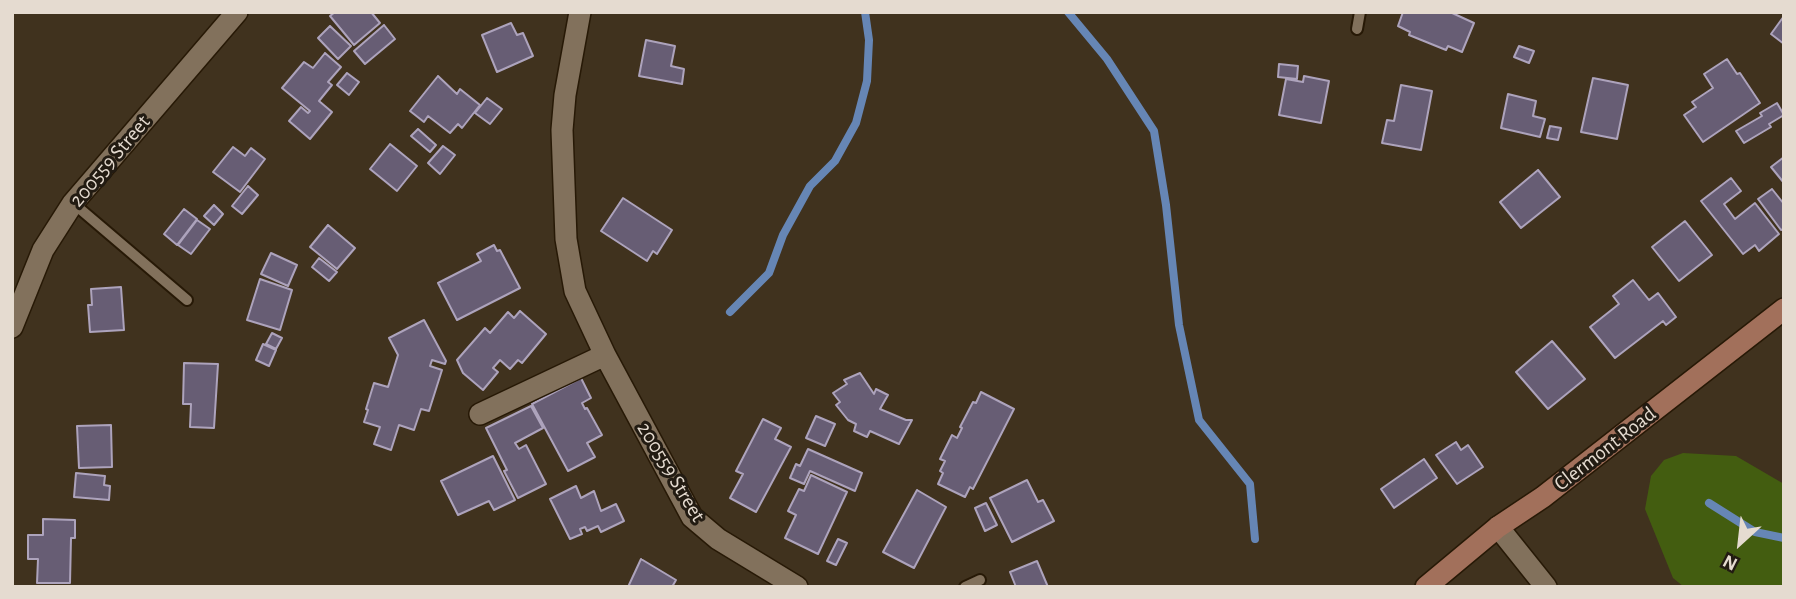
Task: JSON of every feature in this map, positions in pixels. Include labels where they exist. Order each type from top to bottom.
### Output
[{"type":"street","name":"200559 Street","points":[[12,327],[43,250],[73,203],[237,12]]},
{"type":"street","name":"200559 Street","points":[[580,12],[565,96],[562,130],[566,239],[575,291],[692,517],[718,538],[797,587]]},
{"type":"street","name":"Clermont Road","points":[[1426,587],[1498,527],[1543,497],[1784,309]]},
{"type":"street","points":[[480,414],[606,355]]},
{"type":"street","points":[[1498,527],[1546,587]]},
{"type":"lane","points":[[1357,29],[1360,12]]},
{"type":"lane","points":[[73,203],[187,300]]},
{"type":"lane","points":[[965,587],[980,580]]},
{"type":"green space","points":[[1683,453],[1736,456],[1784,484],[1784,587],[1684,587],[1673,578],[1645,509],[1651,476],[1664,460]]},
{"type":"building","points":[[335,12],[371,12],[380,23],[354,45],[330,16]]},
{"type":"building","points":[[1403,12],[1450,12],[1474,23],[1462,52],[1448,46],[1446,50],[1409,35],[1410,32],[1398,26]]},
{"type":"building","points":[[1784,16],[1784,44],[1771,34]]},
{"type":"building","points":[[511,23],[517,35],[523,33],[533,56],[497,72],[482,35]]},
{"type":"building","points":[[384,25],[395,39],[365,64],[354,51]]},
{"type":"building","points":[[330,26],[351,46],[338,59],[318,38]]},
{"type":"building","points":[[646,40],[675,46],[671,66],[684,69],[682,84],[639,76]]},
{"type":"building","points":[[1519,46],[1534,51],[1529,63],[1514,57]]},
{"type":"building","points":[[325,53],[341,67],[328,82],[332,85],[319,101],[332,112],[310,139],[289,121],[301,107],[308,113],[310,111],[282,88],[304,62],[313,68]]},
{"type":"building","points":[[1727,59],[1760,103],[1703,142],[1684,115],[1696,107],[1692,102],[1713,88],[1704,74]]},
{"type":"building","points":[[1279,64],[1298,66],[1297,79],[1278,77]]},
{"type":"building","points":[[347,73],[359,82],[349,95],[337,85]]},
{"type":"building","points":[[438,76],[457,94],[460,89],[480,105],[462,128],[458,124],[450,133],[428,116],[424,122],[410,111]]},
{"type":"building","points":[[1304,76],[1329,81],[1321,123],[1279,115],[1286,79],[1303,82]]},
{"type":"building","points":[[1593,78],[1628,85],[1617,139],[1581,132]]},
{"type":"building","points":[[1401,85],[1432,91],[1421,150],[1382,143],[1387,120],[1394,121]]},
{"type":"building","points":[[1508,94],[1536,101],[1533,116],[1545,119],[1540,137],[1501,128]]},
{"type":"building","points":[[487,98],[502,109],[490,124],[475,113]]},
{"type":"building","points":[[1777,103],[1784,115],[1769,124],[1771,127],[1744,143],[1736,131],[1762,116],[1760,113]]},
{"type":"building","points":[[1550,126],[1561,128],[1558,140],[1547,138]]},
{"type":"building","points":[[418,129],[436,145],[430,152],[411,136]]},
{"type":"building","points":[[390,144],[417,166],[397,191],[370,169]]},
{"type":"building","points":[[443,146],[455,155],[440,174],[428,163]]},
{"type":"building","points":[[233,147],[245,156],[251,148],[265,159],[240,192],[213,172]]},
{"type":"building","points":[[1784,157],[1784,183],[1771,167]]},
{"type":"building","points":[[1538,170],[1560,197],[1521,228],[1500,202]]},
{"type":"building","points":[[1731,178],[1741,191],[1724,204],[1735,219],[1755,203],[1779,234],[1759,251],[1755,245],[1743,254],[1701,201]]},
{"type":"building","points":[[248,186],[258,195],[242,214],[232,206]]},
{"type":"building","points":[[1772,189],[1784,204],[1784,229],[1781,230],[1758,199]]},
{"type":"building","points":[[623,198],[672,230],[657,254],[653,251],[647,261],[601,231]]},
{"type":"building","points":[[214,205],[223,214],[214,225],[204,216]]},
{"type":"building","points":[[184,209],[197,219],[177,245],[164,234]]},
{"type":"building","points":[[197,220],[210,229],[191,254],[178,245]]},
{"type":"building","points":[[1685,221],[1712,255],[1679,281],[1652,247]]},
{"type":"building","points":[[328,225],[355,248],[337,269],[310,247]]},
{"type":"building","points":[[494,245],[497,251],[500,250],[520,288],[457,320],[438,283],[481,261],[477,254]]},
{"type":"building","points":[[271,253],[297,265],[288,286],[261,274]]},
{"type":"building","points":[[319,258],[337,272],[329,281],[312,267]]},
{"type":"building","points":[[260,279],[292,290],[280,330],[247,320]]},
{"type":"building","points":[[1633,280],[1649,300],[1658,293],[1676,317],[1666,325],[1663,321],[1615,358],[1590,327],[1619,304],[1613,296]]},
{"type":"building","points":[[121,287],[124,330],[90,332],[88,305],[92,305],[91,289]]},
{"type":"building","points":[[520,311],[546,334],[522,363],[518,360],[510,369],[500,360],[493,368],[498,372],[483,390],[463,373],[457,360],[485,328],[490,333],[508,312],[514,318]]},
{"type":"building","points":[[424,320],[446,361],[445,364],[432,360],[430,366],[442,370],[429,411],[421,409],[414,430],[399,425],[391,450],[374,444],[380,427],[364,422],[368,410],[366,409],[374,383],[388,387],[398,355],[389,338]]},
{"type":"building","points":[[272,333],[282,338],[276,349],[266,344]]},
{"type":"building","points":[[1552,341],[1585,379],[1548,409],[1516,372]]},
{"type":"building","points":[[263,344],[276,350],[269,366],[256,360]]},
{"type":"building","points":[[184,363],[218,364],[214,428],[190,427],[191,404],[183,404]]},
{"type":"building","points":[[860,373],[874,394],[876,389],[888,395],[880,409],[912,420],[899,444],[870,431],[867,437],[854,431],[856,424],[848,420],[836,405],[840,402],[833,393],[847,384],[844,380]]},
{"type":"building","points":[[581,378],[591,398],[582,403],[602,435],[587,443],[595,457],[568,471],[532,404]]},
{"type":"building","points":[[981,392],[1014,409],[973,489],[970,487],[965,497],[938,484],[945,461],[940,459],[952,435],[957,438],[973,402],[976,403]]},
{"type":"building","points":[[531,406],[543,428],[515,443],[519,449],[526,445],[546,484],[518,498],[486,428]]},
{"type":"building","points":[[816,416],[835,424],[825,446],[806,438]]},
{"type":"building","points":[[763,419],[781,428],[775,439],[791,447],[756,512],[730,498],[743,474],[736,471]]},
{"type":"building","points":[[111,425],[112,467],[79,468],[77,426]]},
{"type":"building","points":[[1456,442],[1461,450],[1468,445],[1483,467],[1457,484],[1436,455]]},
{"type":"building","points":[[808,449],[862,473],[855,491],[810,471],[804,484],[790,478],[796,464],[800,466]]},
{"type":"building","points":[[493,456],[515,500],[494,510],[489,501],[458,515],[441,481]]},
{"type":"building","points":[[1424,459],[1437,478],[1394,508],[1381,489]]},
{"type":"building","points":[[76,473],[105,476],[104,485],[110,486],[109,500],[74,497]]},
{"type":"building","points":[[811,475],[847,492],[818,554],[785,538],[796,515],[788,511],[799,489],[804,491]]},
{"type":"building","points":[[1027,480],[1038,502],[1043,500],[1054,521],[1012,542],[990,498]]},
{"type":"building","points":[[576,486],[581,498],[594,491],[601,511],[616,504],[624,521],[601,532],[598,526],[587,531],[585,527],[580,529],[582,534],[570,539],[550,499]]},
{"type":"building","points":[[917,490],[946,507],[914,568],[883,552]]},
{"type":"building","points":[[986,503],[997,525],[985,531],[975,508]]},
{"type":"building","points":[[43,519],[75,520],[75,538],[71,538],[70,583],[37,583],[38,559],[28,559],[28,535],[43,535]]},
{"type":"building","points":[[838,539],[847,543],[836,565],[827,561]]},
{"type":"building","points":[[641,559],[676,580],[672,587],[628,587]]},
{"type":"building","points":[[1037,561],[1048,587],[1016,587],[1010,572]]},
{"type":"waterway","points":[[730,312],[769,273],[783,235],[810,186],[835,161],[856,123],[867,81],[869,40],[865,12]]},
{"type":"waterway","points":[[1068,12],[1107,59],[1154,131],[1166,205],[1179,325],[1199,420],[1250,484],[1255,539]]},
{"type":"waterway","points":[[1709,503],[1755,532],[1784,538]]}]
